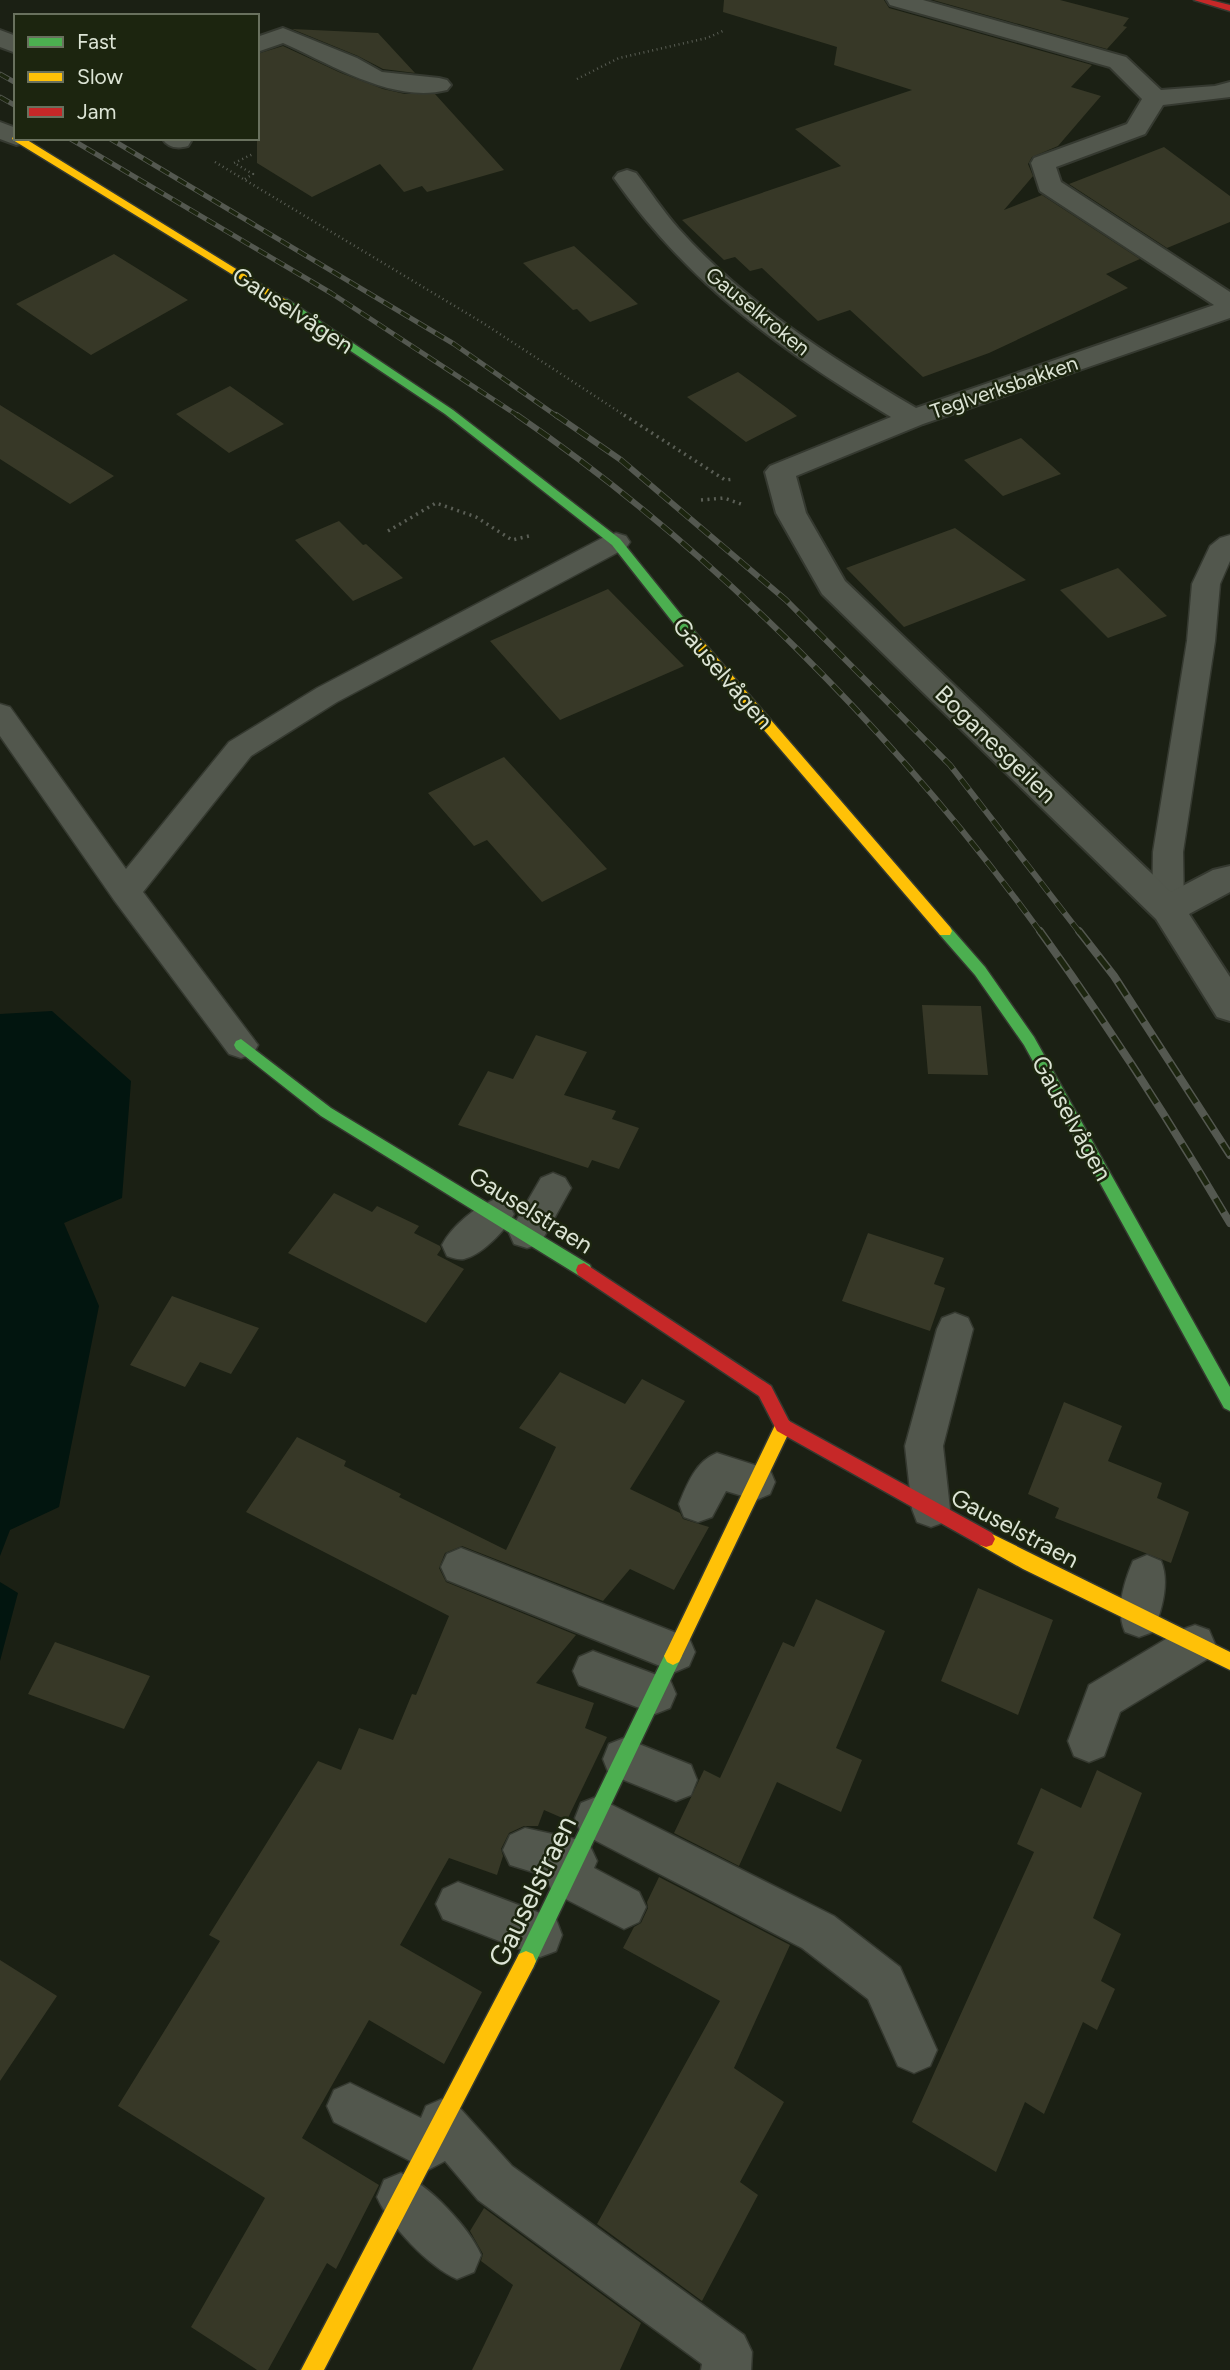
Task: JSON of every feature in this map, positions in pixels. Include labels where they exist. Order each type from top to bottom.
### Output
[{"type":"street","points":[[898,0],[1118,61],[1154,98],[1218,93],[1230,89]]},
{"type":"street","points":[[1199,0],[1230,8]]},
{"type":"street","points":[[259,44],[283,35],[349,63],[375,78],[408,84],[439,85]]},
{"type":"street","name":"Teglverksbakken","points":[[1154,98],[1136,129],[1043,163],[1049,186],[1091,211],[1230,306]]},
{"type":"street","name":"Gauselvågen","points":[[19,140],[267,291],[449,412],[616,542],[680,624],[987,981],[1030,1041],[1230,1403]]},
{"type":"street","name":"Gauselkroken","points":[[627,178],[671,236],[731,295],[850,382],[913,418]]},
{"type":"street","name":"Teglverksbakken","points":[[780,472],[913,418],[1230,306]]},
{"type":"street","name":"Boganesgeilen","points":[[780,472],[791,513],[833,587],[1168,910],[1230,1007]]},
{"type":"street","points":[[1168,910],[1225,879],[1230,879]]},
{"type":"street","name":"Gauselstraen","points":[[241,1045],[326,1112],[527,1233],[647,1310],[765,1391],[783,1426],[1029,1563],[1212,1653]]},
{"type":"street","name":"Gauselstraen","points":[[312,2370],[540,1935],[783,1426]]},
{"type":"lane","points":[[125,892],[240,749],[327,695],[616,542]]},
{"type":"lane","points":[[1168,910],[1168,852],[1202,641],[1206,584],[1220,552],[1230,544]]},
{"type":"lane","points":[[0,714],[125,892],[241,1045]]},
{"type":"lane","points":[[527,1233],[553,1188]]},
{"type":"lane","points":[[460,1245],[496,1214]]},
{"type":"lane","points":[[931,1509],[924,1446],[956,1329]]},
{"type":"lane","points":[[698,1504],[717,1471],[756,1482]]},
{"type":"lane","points":[[461,1567],[675,1652]]},
{"type":"lane","points":[[1139,1618],[1147,1574]]},
{"type":"lane","points":[[1090,1741],[1104,1699],[1212,1653]]},
{"type":"lane","points":[[593,1671],[655,1694]]},
{"type":"lane","points":[[624,1759],[676,1780]]},
{"type":"lane","points":[[596,1818],[818,1932],[884,1983],[914,2049]]},
{"type":"lane","points":[[525,1850],[571,1869],[624,1907]]},
{"type":"lane","points":[[458,1904],[540,1935]]},
{"type":"lane","points":[[351,2106],[435,2135],[495,2183],[727,2352],[726,2370]]},
{"type":"lane","points":[[401,2197],[457,2255]]},
{"type":"path","points":[[577,79],[619,58],[707,38],[723,30]]},
{"type":"path","points":[[179,140],[483,323],[724,481],[780,472]]},
{"type":"path","points":[[244,179],[253,174],[234,163],[253,155]]},
{"type":"path","points":[[388,531],[436,502],[459,508],[488,521],[512,540],[539,534]]},
{"type":"shaded area","points":[[52,1011],[131,1081],[122,1198],[64,1223],[99,1306],[59,1507],[10,1530],[0,1556],[0,1014]]},
{"type":"shaded area","points":[[0,1582],[18,1593],[0,1661]]},
{"type":"building","points":[[724,0],[884,0],[889,8],[1092,65],[1071,87],[1101,96],[1058,146],[1032,157],[1028,164],[1033,176],[1004,210],[1042,195],[1140,259],[1106,274],[1128,288],[989,353],[923,377],[850,310],[818,321],[762,268],[750,271],[735,257],[724,260],[682,220],[841,166],[795,129],[912,90],[834,65],[837,47],[723,12]]},
{"type":"building","points":[[933,0],[1060,0],[1129,18],[1123,26],[1127,27],[1107,49]]},
{"type":"building","points":[[292,29],[378,33],[415,73],[383,69]]},
{"type":"building","points":[[283,46],[383,89],[405,94],[435,94],[504,170],[427,192],[422,186],[404,192],[380,164],[312,197],[257,163],[259,53]]},
{"type":"building","points":[[1164,147],[1230,196],[1230,222],[1167,248],[1069,184]]},
{"type":"building","points":[[574,246],[638,304],[590,322],[577,309],[573,310],[523,263]]},
{"type":"building","points":[[114,254],[188,300],[91,355],[16,304]]},
{"type":"building","points":[[738,372],[797,416],[746,442],[687,397]]},
{"type":"building","points":[[230,386],[284,424],[229,453],[176,414]]},
{"type":"building","points":[[0,405],[114,476],[70,504],[0,459]]},
{"type":"building","points":[[1021,438],[1061,474],[1003,496],[964,460]]},
{"type":"building","points":[[339,521],[403,578],[353,601],[295,540]]},
{"type":"building","points":[[955,528],[1026,580],[904,627],[846,568]]},
{"type":"building","points":[[1118,568],[1167,616],[1108,638],[1060,590]]},
{"type":"building","points":[[608,589],[684,666],[560,720],[490,641]]},
{"type":"building","points":[[504,757],[607,869],[542,902],[487,840],[474,846],[428,793]]},
{"type":"building","points":[[922,1005],[981,1006],[988,1075],[928,1074]]},
{"type":"building","points":[[536,1035],[587,1052],[564,1095],[616,1111],[612,1119],[639,1128],[619,1169],[592,1160],[588,1168],[458,1125],[488,1071],[513,1079]]},
{"type":"building","points":[[334,1193],[372,1212],[377,1206],[419,1226],[414,1233],[440,1246],[437,1255],[464,1269],[426,1323],[288,1253]]},
{"type":"building","points":[[868,1233],[944,1258],[934,1284],[945,1288],[930,1331],[842,1301]]},
{"type":"building","points":[[172,1296],[259,1328],[231,1374],[200,1362],[185,1387],[130,1365]]},
{"type":"building","points":[[560,1372],[625,1404],[642,1379],[685,1401],[630,1489],[680,1513],[683,1519],[709,1527],[674,1590],[630,1569],[603,1601],[462,1546],[445,1553],[439,1568],[446,1582],[576,1635],[536,1683],[594,1703],[585,1728],[607,1737],[567,1820],[544,1810],[538,1826],[524,1826],[509,1833],[501,1849],[503,1856],[497,1875],[449,1858],[400,1945],[482,1992],[444,2064],[369,2020],[302,2138],[379,2185],[336,2269],[327,2263],[268,2370],[257,2370],[191,2327],[265,2198],[118,2106],[220,1941],[209,1935],[318,1761],[341,1770],[359,1728],[393,1740],[412,1694],[416,1695],[449,1616],[246,1512],[297,1437],[346,1461],[344,1466],[401,1494],[399,1497],[506,1550],[556,1447],[519,1428]]},
{"type":"building","points":[[1064,1402],[1122,1426],[1108,1461],[1162,1483],[1157,1498],[1189,1512],[1171,1563],[1055,1518],[1059,1508],[1028,1494]]},
{"type":"building","points":[[978,1588],[1053,1620],[1018,1715],[941,1681]]},
{"type":"building","points":[[816,1599],[885,1631],[836,1748],[862,1760],[841,1812],[777,1782],[739,1866],[674,1833],[704,1770],[720,1778],[783,1642],[794,1647]]},
{"type":"building","points":[[55,1642],[150,1676],[124,1729],[28,1694]]},
{"type":"building","points":[[1097,1770],[1142,1793],[1093,1918],[1121,1934],[1101,1981],[1115,1989],[1097,2030],[1083,2022],[1044,2114],[1025,2102],[996,2172],[912,2122],[1034,1852],[1017,1844],[1041,1788],[1081,1808]]},
{"type":"building","points":[[659,1877],[790,1945],[734,2068],[784,2102],[740,2182],[758,2195],[702,2301],[597,2224],[720,2001],[623,1948],[634,1927],[641,1923]]},
{"type":"building","points":[[0,1960],[57,1996],[0,2081]]},
{"type":"building","points":[[484,2208],[641,2323],[620,2370],[472,2370],[513,2285],[481,2261],[483,2254],[470,2231]]},
{"type":"railway","points":[[0,74],[14,82]]},
{"type":"railway","points":[[0,97],[14,105]]},
{"type":"railway","points":[[72,140],[331,293],[517,415]]},
{"type":"railway","points":[[112,140],[454,344],[558,417]]},
{"type":"railway","points":[[517,415],[590,468],[662,526],[732,587],[800,652],[866,720],[928,790],[1041,933]]},
{"type":"railway","points":[[556,415],[621,460],[786,600],[950,765],[1080,933]]},
{"type":"railway","points":[[1040,931],[1138,1075],[1230,1223]]},
{"type":"railway","points":[[1079,931],[1114,976],[1230,1155]]},
{"type":"traffic: fast","points":[[283,301],[449,412],[616,542],[695,641]]},
{"type":"traffic: fast","points":[[945,931],[980,971],[1029,1041],[1230,1403]]},
{"type":"traffic: fast","points":[[241,1045],[326,1112],[584,1270]]},
{"type":"traffic: fast","points":[[526,1961],[673,1656]]},
{"type":"traffic: slow","points":[[20,140],[283,301]]},
{"type":"traffic: slow","points":[[695,641],[945,931]]},
{"type":"traffic: slow","points":[[673,1656],[783,1426]]},
{"type":"traffic: slow","points":[[986,1539],[1029,1563],[1230,1661]]},
{"type":"traffic: slow","points":[[312,2370],[526,1961]]},
{"type":"traffic: jam","points":[[1199,0],[1230,8]]},
{"type":"traffic: jam","points":[[584,1270],[765,1391],[783,1426],[986,1539]]}]
